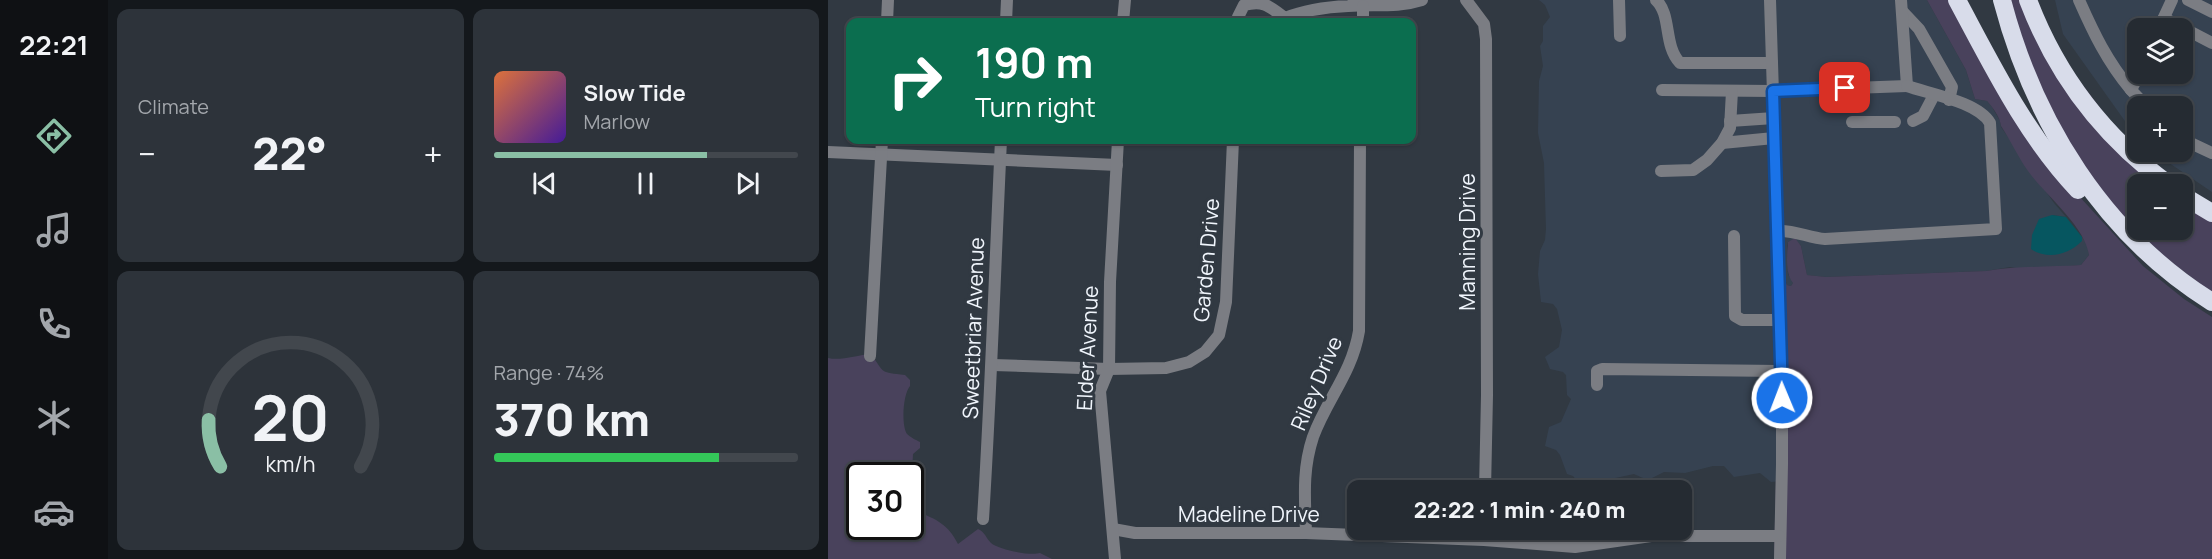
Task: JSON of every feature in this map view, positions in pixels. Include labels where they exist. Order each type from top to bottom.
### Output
[{"type":"highway","points":[[1958,0],[2006,91],[2041,146],[2091,203],[2121,232],[2212,302]]},
{"type":"highway","points":[[2002,0],[2025,75],[2060,145],[2093,193],[2145,250]]},
{"type":"highway","points":[[2028,0],[2053,54],[2085,103],[2122,146],[2156,174]]},
{"type":"highway","points":[[2193,202],[2212,213]]},
{"type":"street","points":[[887,18],[888,0]]},
{"type":"street","points":[[1006,18],[1007,0]]},
{"type":"street","points":[[1123,18],[1125,0]]},
{"type":"street","points":[[1287,18],[1304,11],[1409,4],[1422,0]]},
{"type":"street","name":"Manning Drive","points":[[1466,0],[1484,24],[1486,39],[1485,480]]},
{"type":"street","points":[[1619,0],[1620,36]]},
{"type":"street","points":[[1656,0],[1662,6],[1671,52],[1680,63],[1772,63]]},
{"type":"street","points":[[1770,0],[1781,371],[1780,559]]},
{"type":"street","points":[[2079,0],[2113,68],[2137,96]]},
{"type":"street","points":[[2163,18],[2172,0]]},
{"type":"street","points":[[2187,0],[2212,12]]},
{"type":"street","points":[[1238,18],[1244,5],[1254,1],[1264,2],[1280,18]]},
{"type":"street","points":[[1363,6],[1363,18]]},
{"type":"street","points":[[1902,6],[1907,86]]},
{"type":"street","points":[[1902,6],[1919,29],[1952,87],[1949,100]]},
{"type":"street","points":[[2193,36],[2212,43]]},
{"type":"street","points":[[2131,90],[2134,84]]},
{"type":"street","points":[[1662,90],[1773,91],[1907,86],[1980,111],[1990,123],[1996,229],[1825,239],[1816,239],[1790,231],[1778,231]]},
{"type":"street","points":[[1661,171],[1693,170],[1707,160],[1722,143],[1730,128],[1732,91]]},
{"type":"street","points":[[1913,121],[1923,116],[1934,95]]},
{"type":"street","points":[[1730,121],[1774,118]]},
{"type":"street","points":[[1852,122],[1895,122]]},
{"type":"street","points":[[1722,143],[1774,138]]},
{"type":"street","points":[[870,356],[882,144]]},
{"type":"street","name":"Sweetbriar Avenue","points":[[983,519],[993,365],[994,265],[1001,144]]},
{"type":"street","name":"Elder Avenue","points":[[1114,559],[1100,391],[1109,369],[1110,282],[1118,144]]},
{"type":"street","name":"Garden Drive","points":[[993,365],[1109,369],[1166,368],[1189,362],[1205,352],[1219,335],[1226,302],[1233,144]]},
{"type":"street","name":"Riley Drive","points":[[1306,533],[1304,472],[1308,454],[1314,435],[1353,358],[1359,331],[1360,144]]},
{"type":"street","points":[[2193,144],[2212,153]]},
{"type":"street","points":[[828,152],[1117,165]]},
{"type":"street","points":[[1734,236],[1735,316],[1743,320],[1780,320]]},
{"type":"street","points":[[1597,385],[1598,371],[1602,369],[1781,371]]},
{"type":"street","name":"Madeline Drive","points":[[1113,529],[1136,533],[1347,533]]},
{"type":"street","name":"Madeline Drive","points":[[1692,536],[1779,536]]},
{"type":"street","name":"Madeline Drive","points":[[1522,540],[1575,547],[1623,540]]},
{"type":"shaded area","points":[[1539,0],[1927,0],[1966,70],[1975,99],[1987,101],[1992,107],[2001,127],[2066,217],[2052,215],[2082,237],[2088,246],[2089,255],[2081,265],[2047,268],[2010,267],[1986,271],[1826,277],[1807,275],[1801,246],[1795,239],[1788,242],[1788,274],[1793,283],[1791,286],[1787,285],[1781,272],[1783,481],[1771,482],[1760,473],[1734,477],[1724,466],[1713,466],[1685,473],[1664,472],[1652,478],[1643,478],[1634,474],[1606,480],[1576,480],[1567,474],[1556,450],[1545,446],[1549,427],[1561,422],[1571,399],[1567,395],[1566,375],[1550,369],[1545,357],[1559,347],[1562,330],[1557,309],[1553,304],[1541,302],[1538,274],[1540,251],[1545,240],[1546,229],[1544,163],[1538,133],[1539,81],[1543,66],[1540,46],[1543,41],[1543,26],[1550,17],[1545,5]]},
{"type":"shaded area","points":[[1927,0],[1953,0],[2057,172],[2143,266],[2184,299],[2212,317],[2212,559],[1774,559],[1781,272],[1787,285],[1791,286],[1793,283],[1788,269],[1788,242],[1795,238],[1801,246],[1807,275],[1826,277],[2081,265],[2089,255],[2086,244],[2072,222],[2024,166],[1994,110],[1987,101],[1975,99],[1966,70]]},
{"type":"shaded area","points":[[2010,0],[2019,0],[2127,144],[2127,162],[2140,162],[2150,174],[2127,174],[2127,220],[2100,190],[2063,134],[2035,78]]},
{"type":"shaded area","points":[[2055,0],[2212,0],[2212,192],[2193,179],[2193,174],[2185,174],[2168,162],[2193,162],[2193,96],[2127,96],[2127,124],[2063,34]]},
{"type":"shaded area","points":[[2193,207],[2212,219],[2212,293],[2146,240],[2193,240]]},
{"type":"shaded area","points":[[871,354],[884,371],[905,375],[910,380],[904,402],[905,430],[907,434],[920,442],[920,448],[913,454],[913,462],[846,462],[846,540],[924,540],[924,514],[941,523],[958,544],[978,529],[995,546],[1023,553],[1040,553],[1052,559],[828,559],[828,358]]},
{"type":"water","points":[[2052,215],[2066,217],[2082,237],[2082,241],[2071,250],[2051,255],[2031,249],[2032,235],[2039,219]]},
{"type":"route","points":[[1782,398],[1773,91],[1845,88]]}]
